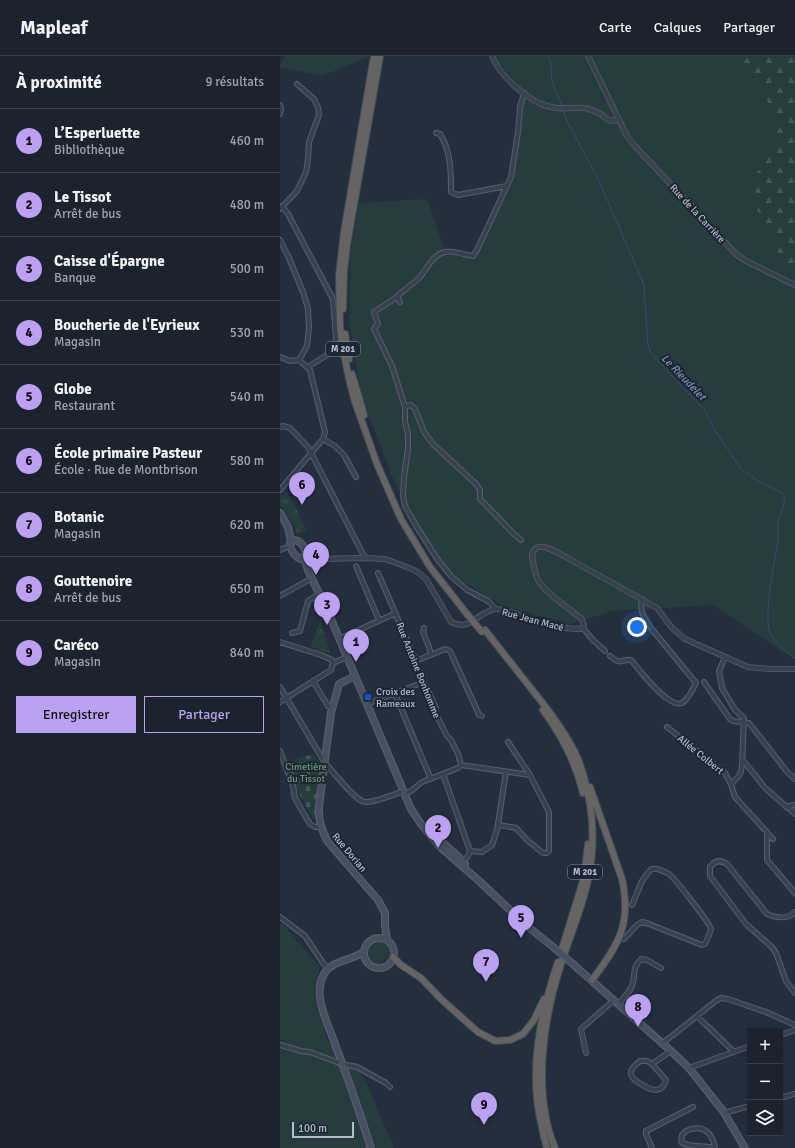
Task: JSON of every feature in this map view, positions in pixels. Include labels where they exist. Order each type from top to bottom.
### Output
[{"type":"highway","name":"M 201","points":[[374,56],[344,232],[340,269],[339,303],[343,350],[355,402],[377,464],[402,519],[430,567],[469,613]]},
{"type":"highway","name":"M 201","points":[[380,56],[347,245],[344,272],[344,328],[353,378],[384,471],[402,513],[437,569],[559,734],[574,764],[585,798],[588,842],[584,878],[550,986],[539,1035],[535,1088],[538,1114],[547,1148]]},
{"type":"highway","name":"M 201","points":[[483,631],[551,714],[566,735],[578,759],[592,818],[592,850],[587,884],[560,966],[549,1009],[544,1040],[542,1087],[546,1115],[555,1148]]},
{"type":"highway","points":[[578,759],[585,772],[610,842],[625,893],[624,922],[621,934],[610,956],[592,980]]},
{"type":"highway","points":[[393,957],[401,965],[420,978],[478,1032],[495,1041],[510,1040],[523,1034],[534,1020],[550,986]]},
{"type":"main road","points":[[280,513],[288,528],[293,532],[293,542],[296,556],[304,556]]},
{"type":"main road","points":[[293,542],[300,542],[308,570],[347,657],[405,792],[406,798],[411,809],[429,836],[439,846],[462,862],[470,873],[527,926],[592,980],[689,1068],[724,1113],[745,1148]]},
{"type":"main road","name":"Rue Dorian","points":[[355,676],[339,684],[332,708],[319,813],[324,835],[335,851],[378,900],[385,913],[387,940]]},
{"type":"main road","points":[[379,937],[385,925]]},
{"type":"main road","points":[[363,952],[366,961],[371,966],[380,968],[387,965],[393,957],[394,950],[387,940],[379,937],[368,942],[363,952],[358,956],[328,968],[321,980],[319,997],[371,1148]]},
{"type":"main road","points":[[345,961],[366,961]]},
{"type":"street","points":[[492,56],[498,67],[507,78],[538,103],[550,107],[585,108],[599,113],[610,121],[619,120]]},
{"type":"street","name":"Rue de la Carrière","points":[[588,56],[627,136],[634,145],[736,254],[746,261],[795,284]]},
{"type":"street","points":[[297,84],[314,99],[318,107],[319,115],[309,142],[306,172],[297,191],[281,208],[288,214],[333,299],[336,338],[335,347],[330,353],[308,367]]},
{"type":"street","points":[[496,609],[488,601],[467,590],[451,576],[438,560],[405,506],[403,496],[408,435],[405,421],[405,407],[392,366],[374,329],[378,324],[374,312],[397,297],[402,291],[418,279],[434,257],[445,252],[454,251],[473,256],[484,237],[512,177],[520,107],[524,93]]},
{"type":"street","points":[[280,106],[280,114]]},
{"type":"street","points":[[436,134],[440,134],[444,140],[449,154],[451,192],[458,195],[507,186]]},
{"type":"street","points":[[280,240],[303,292],[308,309],[309,328],[307,346],[299,360]]},
{"type":"street","points":[[397,297],[400,302]]},
{"type":"street","points":[[280,356],[290,361],[299,360],[310,370],[325,432],[323,439],[280,490]]},
{"type":"street","points":[[405,407],[411,405],[415,409],[424,432],[433,444],[476,484],[480,490],[480,499],[521,540]]},
{"type":"street","points":[[280,427],[283,426],[290,428],[311,452],[365,558]]},
{"type":"street","points":[[323,439],[335,446],[344,454],[356,477]]},
{"type":"street","points":[[280,550],[293,542]]},
{"type":"street","name":"Rue Jean Macé","points":[[304,556],[319,559],[365,558],[385,560],[410,568],[426,579],[451,622],[464,626],[487,612],[496,609],[506,610],[541,623],[579,629],[583,628],[584,623],[582,619],[547,591],[538,581],[532,558],[533,552],[539,547],[544,547],[556,552],[642,599]]},
{"type":"street","points":[[356,566],[379,620]]},
{"type":"street","name":"Rue Antoine Bonhomme","points":[[378,573],[416,661],[416,665],[436,708],[435,712],[458,754],[461,765]]},
{"type":"street","points":[[280,596],[312,578]]},
{"type":"street","points":[[292,633],[300,631],[308,601],[319,594]]},
{"type":"street","points":[[610,656],[618,662],[628,659],[631,660],[658,692],[676,704],[684,702],[696,682],[651,628],[643,615],[641,606],[642,599],[657,608],[672,628],[684,639],[748,667],[771,670],[795,669]]},
{"type":"street","points":[[339,639],[396,613]]},
{"type":"street","points":[[424,628],[423,632],[431,655]]},
{"type":"street","points":[[583,628],[606,651]]},
{"type":"street","points":[[280,642],[321,656],[332,662],[347,657]]},
{"type":"street","points":[[416,661],[445,649],[450,651],[479,715],[482,716]]},
{"type":"street","points":[[725,657],[719,670],[722,688],[735,710],[744,718],[743,760],[741,772],[731,784]]},
{"type":"street","points":[[280,702],[331,670],[332,662]]},
{"type":"street","points":[[313,680],[328,706],[332,708]]},
{"type":"street","points":[[367,704],[424,682]]},
{"type":"street","points":[[704,682],[730,719],[733,721],[749,723],[788,773],[795,779]]},
{"type":"street","points":[[280,688],[325,764],[341,783],[363,802],[371,802],[411,791],[422,782],[458,768],[461,765],[530,774]]},
{"type":"street","points":[[395,694],[431,779]]},
{"type":"street","name":"Allée Colbert","points":[[667,727],[725,773],[731,784],[735,797],[773,839]]},
{"type":"street","points":[[498,825],[516,828],[528,841],[544,853],[549,851],[549,812],[530,774],[508,742]]},
{"type":"street","points":[[280,751],[295,794],[295,798],[310,824],[315,827],[321,827]]},
{"type":"street","points":[[743,760],[765,788],[795,814]]},
{"type":"street","points":[[470,851],[482,852],[492,845],[498,825],[506,772]]},
{"type":"street","points":[[443,774],[470,851],[462,862]]},
{"type":"street","points":[[786,807],[795,805]]},
{"type":"street","points":[[767,833],[767,860],[795,893]]},
{"type":"street","points":[[795,912],[783,918],[767,914],[727,864],[720,861],[714,862],[710,867],[710,876],[746,924],[772,947],[776,953],[786,981],[795,993]]},
{"type":"street","points":[[624,939],[637,925],[642,922],[702,945],[705,944],[711,930],[703,917],[670,874],[655,868],[651,869],[642,881],[632,905]]},
{"type":"street","points":[[280,917],[305,936],[328,968]]},
{"type":"street","points":[[619,1004],[632,985],[635,968],[641,959],[647,960],[661,968]]},
{"type":"street","points":[[663,1043],[717,1000],[722,998],[766,1012],[795,1025]]},
{"type":"street","points":[[586,1053],[581,1029],[614,1000]]},
{"type":"street","points":[[697,1016],[734,1052]]},
{"type":"street","points":[[783,1034],[795,1030]]},
{"type":"street","points":[[280,1045],[310,1052],[342,1064],[357,1067],[386,1083],[390,1087]]},
{"type":"street","points":[[689,1068],[747,1047]]},
{"type":"street","points":[[652,1064],[671,1051]]},
{"type":"street","points":[[640,1061],[647,1061],[652,1064],[666,1080],[665,1084],[661,1088],[656,1090],[650,1090],[634,1080],[631,1076],[632,1068],[640,1061]]},
{"type":"street","points":[[783,1097],[795,1094]]},
{"type":"street","points":[[652,1148],[646,1131],[693,1107]]},
{"type":"street","points":[[724,1113],[747,1107]]},
{"type":"street","points":[[699,1128],[706,1130],[713,1139],[715,1148],[704,1146],[690,1147],[684,1145],[681,1142],[682,1136],[686,1131],[692,1129],[699,1128]]},
{"type":"green space","points":[[285,56],[369,57],[322,76],[280,67]]},
{"type":"green space","points":[[494,56],[740,56],[777,118],[773,149],[754,177],[758,216],[795,283],[795,660],[713,605],[612,611],[572,624],[505,607],[460,580],[440,560],[417,524],[394,481],[363,401],[349,321],[350,256],[359,203],[427,199],[444,248],[473,257],[512,176],[525,93]]},
{"type":"green space","points":[[740,56],[795,56],[795,283],[758,216],[754,177],[773,149],[777,118]]},
{"type":"green space","points":[[286,492],[293,502],[307,531],[297,533],[280,504],[280,497]]},
{"type":"green space","points":[[320,621],[331,654],[311,647]]},
{"type":"green space","name":"Cimetière du Tissot","points":[[314,754],[321,766],[315,818],[313,819],[295,786],[286,762]]},
{"type":"green space","points":[[282,923],[320,967],[314,996],[327,1040],[365,1079],[394,1148],[280,1148],[280,925]]},
{"type":"green space","points":[[378,941],[386,944],[389,952],[386,960],[378,963],[370,960],[367,952],[370,944]]},
{"type":"waterway","name":"Le Rieudelet","points":[[548,56],[551,63],[552,82],[562,106]]},
{"type":"waterway","name":"Le Rieudelet","points":[[563,111],[600,183],[644,285],[648,344],[650,352],[705,410],[713,427],[741,469],[755,479],[784,494],[784,503],[778,520],[778,540],[768,603],[768,616],[771,635],[775,641],[795,658]]},
{"type":"place","name":"École primaire Pasteur","points":[[302,505]]},
{"type":"place","name":"Boucherie de l'Eyrieux","points":[[316,575]]},
{"type":"place","name":"Caisse d'Épargne","points":[[327,625]]},
{"type":"place","name":"L’Esperluette","points":[[356,662]]},
{"type":"place","name":"Croix des Rameaux","points":[[368,697]]},
{"type":"place","name":"Le Tissot","points":[[438,848]]},
{"type":"place","name":"Globe","points":[[521,938]]},
{"type":"place","name":"Botanic","points":[[486,982]]},
{"type":"place","name":"Gouttenoire","points":[[638,1027]]},
{"type":"place","name":"Caréco","points":[[484,1125]]}]
